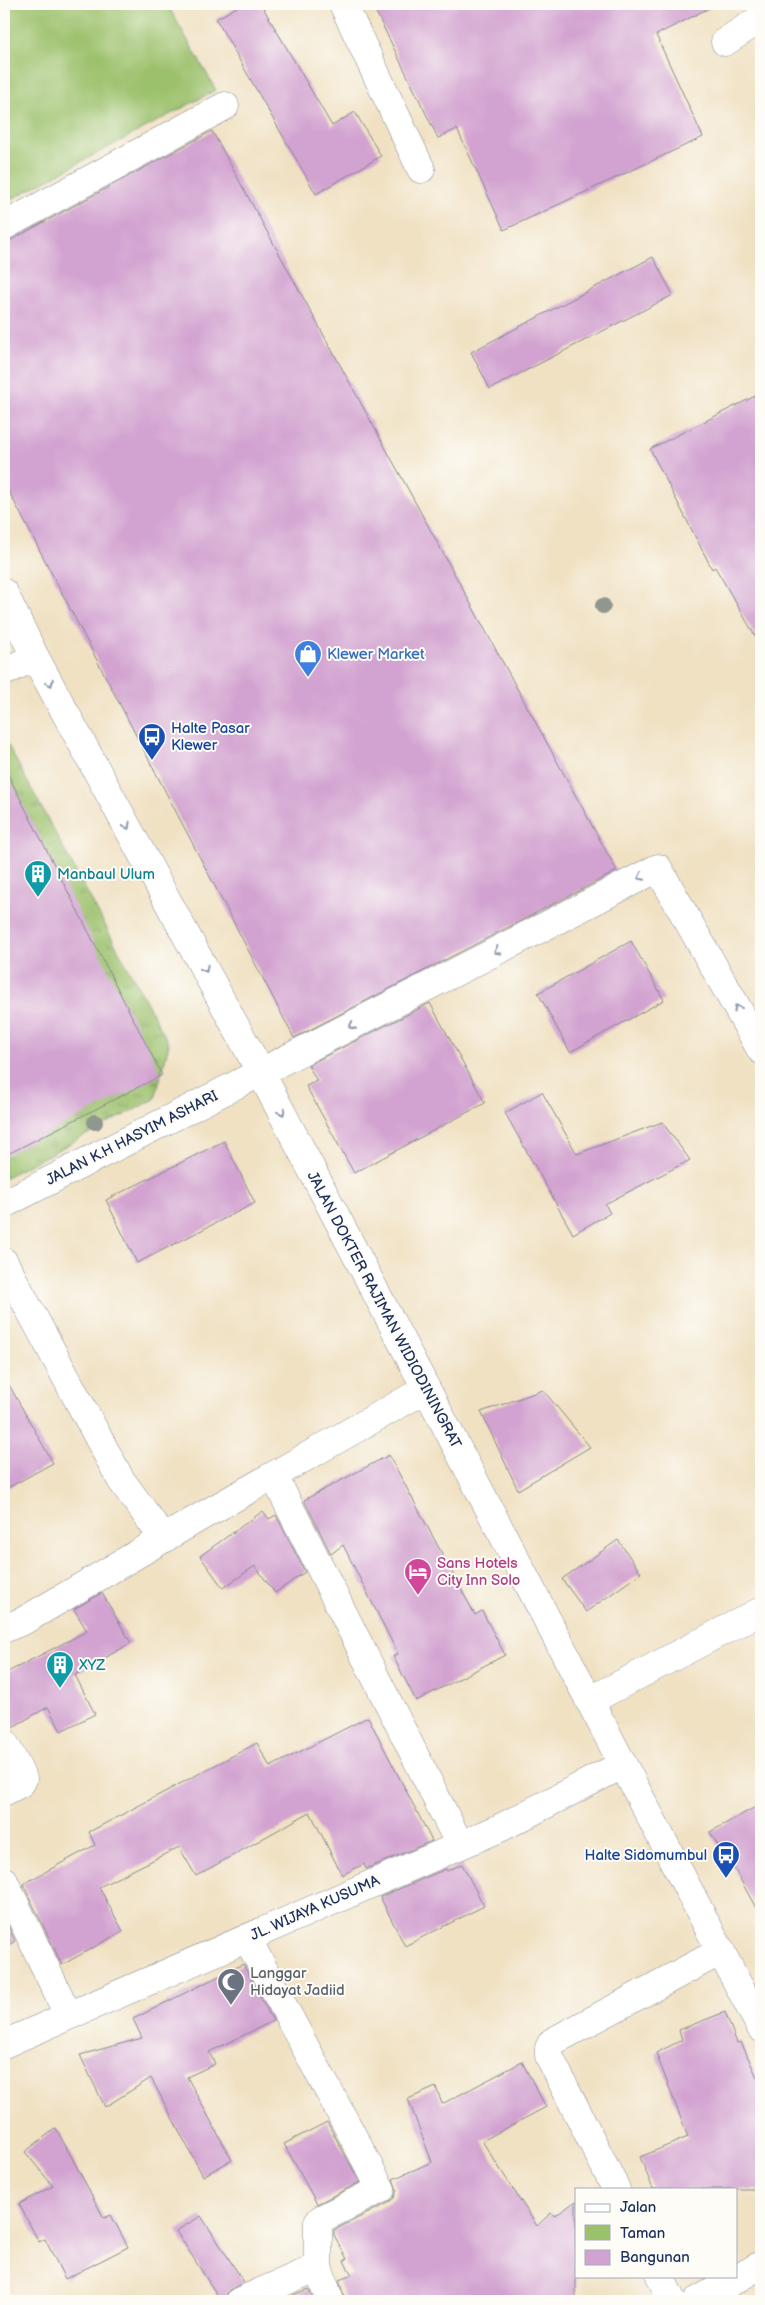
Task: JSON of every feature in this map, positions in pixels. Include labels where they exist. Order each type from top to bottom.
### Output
[{"type":"street","points":[[344,4],[421,169]]},
{"type":"street","points":[[725,42],[761,18]]},
{"type":"street","points":[[4,226],[225,106]]},
{"type":"street","name":"JALAN DOKTER RAJIMAN WIDIODININGRAT","points":[[4,593],[35,657],[261,1073],[622,1765],[721,1951],[758,2015]]},
{"type":"street","points":[[4,672],[35,657]]},
{"type":"street","name":"JALAN K.H HASYIM ASHARI","points":[[4,1204],[658,868],[761,1050]]},
{"type":"street","points":[[4,1262],[121,1480],[164,1539]]},
{"type":"street","points":[[4,1629],[25,1620],[426,1389]]},
{"type":"street","points":[[274,1476],[460,1845]]},
{"type":"street","points":[[589,1701],[761,1611]]},
{"type":"street","points":[[4,1742],[23,1779],[21,1783],[4,1792]]},
{"type":"street","name":"JL. WIJAYA KUSUMA","points":[[4,2044],[500,1828],[622,1765]]},
{"type":"street","points":[[4,1881],[68,2016]]},
{"type":"street","points":[[247,1938],[381,2189],[318,2222],[318,2267],[330,2301]]},
{"type":"street","points":[[615,2188],[549,2056],[549,2048],[552,2042],[721,1951]]},
{"type":"street","points":[[697,2301],[761,2266]]},
{"type":"street","points":[[240,2301],[318,2267]]},
{"type":"street","points":[[661,2278],[672,2301]]},
{"type":"green space","points":[[4,4],[167,4],[216,90],[4,203]]},
{"type":"green space","name":"Manbaul Ulum","points":[[4,738],[169,1044],[155,1099],[4,1178]]},
{"type":"building","points":[[242,4],[261,4],[332,126],[355,112],[381,156],[316,194],[216,19]]},
{"type":"building","points":[[372,4],[717,4],[656,35],[703,137],[504,230],[457,129],[438,138]]},
{"type":"building","name":"Klewer Market","points":[[212,131],[617,871],[294,1038],[4,482],[4,242],[11,240]]},
{"type":"building","points":[[653,257],[673,295],[490,389],[471,352]]},
{"type":"building","points":[[761,393],[761,646],[715,567],[712,569],[650,449]]},
{"type":"building","name":"Manbaul Ulum","points":[[4,767],[162,1075],[4,1156]]},
{"type":"building","points":[[631,941],[664,1000],[570,1052],[538,993]]},
{"type":"building","points":[[430,1003],[485,1103],[354,1173],[306,1086],[317,1081],[308,1065]]},
{"type":"building","points":[[542,1092],[577,1154],[662,1122],[690,1160],[605,1204],[610,1213],[573,1234],[505,1113]]},
{"type":"building","points":[[224,1141],[255,1203],[137,1263],[106,1200]]},
{"type":"building","points":[[4,1376],[53,1463],[4,1490]]},
{"type":"building","points":[[543,1390],[590,1447],[518,1490],[481,1412]]},
{"type":"building","points":[[389,1455],[475,1615],[482,1611],[505,1655],[416,1701],[393,1656],[398,1654],[343,1545],[331,1554],[304,1500]]},
{"type":"building","points":[[263,1511],[269,1519],[276,1515],[305,1572],[275,1593],[255,1566],[223,1588],[200,1556]]},
{"type":"building","points":[[618,1540],[641,1573],[586,1612],[562,1579]]},
{"type":"building","points":[[102,1593],[131,1643],[75,1675],[95,1714],[61,1731],[48,1707],[11,1728],[4,1727],[4,1674],[87,1631],[74,1609]]},
{"type":"building","points":[[368,1717],[432,1841],[366,1869],[364,1864],[342,1875],[310,1812],[196,1876],[179,1847],[99,1887],[123,1931],[62,1965],[23,1884],[95,1845],[89,1832],[257,1743],[270,1767]]},
{"type":"building","points":[[761,1804],[761,1917],[730,1861],[728,1862],[710,1832]]},
{"type":"building","points":[[462,1864],[484,1906],[405,1946],[380,1897]]},
{"type":"building","points":[[4,1917],[15,1941],[4,1948]]},
{"type":"building","points":[[243,1964],[273,2021],[209,2052],[215,2064],[187,2077],[232,2160],[203,2176],[151,2078],[105,2107],[80,2055],[142,2038],[133,2019]]},
{"type":"building","points":[[725,2012],[737,2043],[741,2042],[761,2086],[761,2189],[653,2188],[640,2157],[688,2137],[656,2053],[682,2040],[679,2030]]},
{"type":"building","points":[[522,2062],[546,2107],[482,2141],[537,2226],[551,2213],[555,2216],[575,2202],[576,2301],[345,2301],[339,2280],[352,2275],[344,2261],[347,2259],[334,2235],[334,2230],[388,2203],[394,2198],[397,2190],[393,2179],[432,2162],[408,2099],[436,2087],[442,2104]]},
{"type":"building","points":[[327,2122],[360,2182],[317,2204],[284,2144]]},
{"type":"building","points":[[56,2128],[104,2218],[111,2215],[128,2247],[65,2279],[45,2239],[39,2242],[19,2204],[53,2186],[25,2152]]},
{"type":"building","points":[[201,2216],[244,2282],[228,2291],[225,2301],[221,2301],[176,2231]]},
{"type":"building","points":[[309,2289],[314,2301],[294,2301],[293,2295]]},
{"type":"place","name":"Klewer Market","points":[[308,678]]},
{"type":"place","name":"Halte Pasar Klewer","points":[[152,761]]},
{"type":"place","name":"Manbaul Ulum","points":[[38,898]]},
{"type":"place","name":"Sans Hotels City Inn Solo","points":[[418,1596]]},
{"type":"place","name":"XYZ","points":[[60,1689]]},
{"type":"place","name":"Halte Sidomumbul","points":[[726,1879]]},
{"type":"place","name":"Langgar Hidayat Jadiid","points":[[231,2006]]}]
